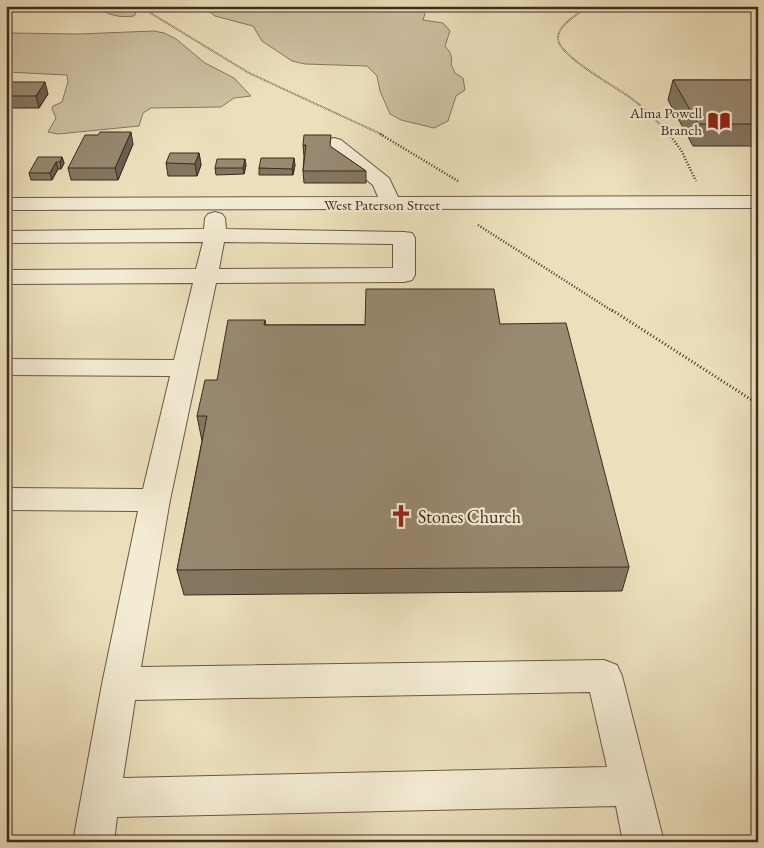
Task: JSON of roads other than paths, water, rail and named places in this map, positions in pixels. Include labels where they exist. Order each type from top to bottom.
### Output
[{"type":"street","points":[[334,144],[382,182],[391,204]]},
{"type":"street","name":"West Paterson Street","points":[[6,204],[758,202]]},
{"type":"street","points":[[93,842],[120,684],[155,500],[215,236],[215,217],[219,204]]},
{"type":"street","points":[[6,237],[215,236],[404,238],[404,275],[6,277]]},
{"type":"street","points":[[6,367],[186,368]]},
{"type":"street","points":[[6,499],[155,500]]},
{"type":"street","points":[[120,684],[604,676],[644,842]]},
{"type":"street","points":[[102,798],[631,786]]},
{"type":"place","name":"Alma Powell Branch","points":[[719,121]]},
{"type":"place","name":"Stones Church","points":[[401,516]]}]
